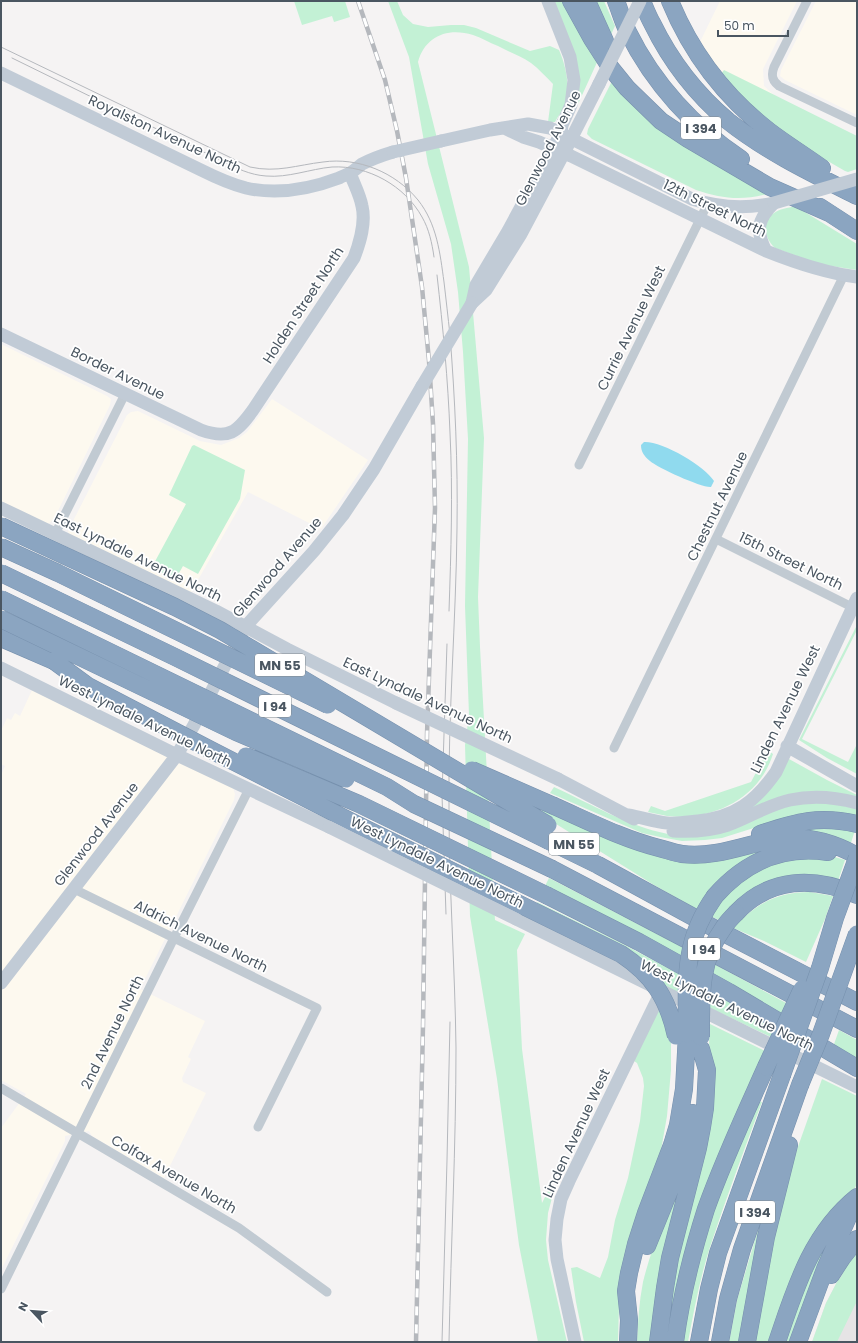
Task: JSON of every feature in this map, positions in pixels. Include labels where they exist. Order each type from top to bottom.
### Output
[{"type":"highway","points":[[571,1],[610,67],[627,88],[661,121],[770,187],[829,213]]},
{"type":"highway","points":[[587,1],[604,40],[623,68],[674,121],[714,154]]},
{"type":"highway","name":"I 394","points":[[616,1],[628,32],[649,67],[674,101],[688,116],[704,131],[739,157],[857,231]]},
{"type":"highway","name":"I 394","points":[[641,1],[661,42],[680,70],[702,96],[724,117],[764,145],[801,167],[857,195]]},
{"type":"highway","points":[[673,6],[706,66],[737,102],[772,133],[812,160],[857,195]]},
{"type":"highway","name":"MN 55","points":[[1,526],[220,630],[548,833]]},
{"type":"highway","points":[[1,547],[58,573],[343,712],[638,842],[682,854],[697,855],[720,853],[775,840],[805,838],[834,844],[857,857]]},
{"type":"highway","name":"I 94","points":[[1,573],[548,833],[598,865],[708,925],[857,1002]]},
{"type":"highway","name":"I 94","points":[[1,599],[387,787],[414,804],[552,868],[857,1029]]},
{"type":"highway","points":[[1,619],[250,739],[383,795],[414,804]]},
{"type":"highway","points":[[1,638],[54,661],[136,701],[224,747],[359,804],[548,896],[633,939],[729,992],[857,1068]]},
{"type":"highway","points":[[54,661],[88,686],[194,742],[356,824],[621,954],[639,967],[658,988],[669,1009],[691,1039],[707,1070],[705,1108],[702,1127],[670,1258],[658,1342]]},
{"type":"highway","points":[[659,848],[713,847],[741,840],[790,824],[811,820],[837,820],[857,824]]},
{"type":"highway","points":[[629,1320],[639,1273],[647,1246],[675,1177],[688,1137],[699,1082],[691,1039],[687,976],[690,953],[699,921],[714,896],[733,878],[748,867],[781,854],[801,850],[843,856],[853,869]]},
{"type":"highway","points":[[853,869],[857,851]]},
{"type":"highway","name":"I 394","points":[[699,1342],[709,1288],[718,1253],[820,968],[835,918],[857,857]]},
{"type":"highway","points":[[628,1342],[629,1320],[626,1290],[629,1273],[636,1244],[662,1168],[672,1145],[680,1111],[691,1039],[706,961],[719,933],[743,905],[764,892],[775,888],[794,883],[816,882],[845,889],[857,895]]},
{"type":"highway","points":[[675,1342],[681,1304],[694,1251],[707,1208],[724,1164],[766,1067],[835,918]]},
{"type":"highway","name":"I 394","points":[[720,1342],[728,1299],[742,1249],[804,1086],[857,934]]},
{"type":"highway","points":[[748,1335],[772,1210],[804,1086]]},
{"type":"highway","points":[[804,1342],[857,1197]]},
{"type":"highway","points":[[777,1342],[810,1254],[827,1227],[857,1197]]},
{"type":"highway","points":[[798,1342],[829,1271],[857,1239]]},
{"type":"street","points":[[548,1],[570,57],[574,80],[571,105],[562,125],[566,136]]},
{"type":"street","name":"Glenwood Avenue","points":[[1,983],[177,755],[245,627],[314,551],[343,516],[374,469],[472,303],[486,290],[521,234],[566,136],[599,84],[641,1]]},
{"type":"street","points":[[807,1],[774,67],[772,78],[779,86],[857,124]]},
{"type":"street","name":"Royalston Avenue North","points":[[1,74],[194,167],[233,184],[261,191],[312,187],[350,174],[361,165],[371,160],[394,152],[504,128],[528,124],[550,128],[566,136]]},
{"type":"street","points":[[504,128],[559,151]]},
{"type":"street","name":"12th Street North","points":[[566,136],[692,199],[740,208],[774,203],[857,179]]},
{"type":"street","name":"12th Street North","points":[[559,151],[766,251],[801,265],[851,276]]},
{"type":"street","name":"Holden Street North","points":[[223,434],[230,433],[240,426],[253,410],[354,258],[361,235],[363,220],[362,205],[350,174]]},
{"type":"street","name":"Currie Avenue West","points":[[579,465],[708,203]]},
{"type":"street","points":[[766,251],[761,240],[761,220],[763,215],[774,203]]},
{"type":"street","name":"Chestnut Avenue","points":[[614,748],[716,540],[851,276]]},
{"type":"street","name":"Border Avenue","points":[[1,334],[201,430],[216,435],[223,434]]},
{"type":"street","points":[[55,534],[125,394]]},
{"type":"street","name":"East Lyndale Avenue North","points":[[1,508],[216,611],[356,684],[558,779],[643,824],[668,831],[685,832],[726,825],[773,805],[801,798],[833,797],[857,803]]},
{"type":"street","name":"15th Street North","points":[[716,540],[855,602]]},
{"type":"street","name":"Linden Avenue West","points":[[628,815],[667,823],[693,822],[714,819],[725,816],[743,806],[764,787],[776,772],[855,602]]},
{"type":"street","name":"West Lyndale Avenue North","points":[[1,668],[177,755],[329,827],[661,992],[857,1087]]},
{"type":"street","points":[[787,746],[857,786]]},
{"type":"street","name":"2nd Avenue North","points":[[1,1289],[249,789]]},
{"type":"street","name":"Aldrich Avenue North","points":[[74,889],[317,1008],[258,1127]]},
{"type":"street","name":"Linden Avenue West","points":[[575,1342],[557,1259],[555,1240],[561,1199],[661,992]]},
{"type":"street","name":"Colfax Avenue North","points":[[1,1088],[239,1228],[327,1292]]},
{"type":"shaded area","points":[[720,1],[797,1],[763,69],[764,86],[776,97],[725,71],[721,74],[698,46]]},
{"type":"shaded area","points":[[816,1],[857,1],[857,115],[785,80],[780,76],[781,70]]},
{"type":"shaded area","points":[[1,344],[111,399],[110,405],[54,519],[48,524],[43,524],[1,501]]},
{"type":"shaded area","points":[[272,399],[368,460],[321,529],[248,492],[190,594],[69,534],[68,531],[127,415],[131,412],[138,411],[200,441],[221,445],[239,438],[247,432]]},
{"type":"shaded area","points":[[32,690],[233,788],[235,794],[234,800],[140,989],[205,1021],[188,1057],[191,1059],[182,1078],[183,1082],[206,1093],[164,1178],[92,1136],[89,1131],[65,1136],[65,1141],[1,1270],[1,1128],[26,1094],[1,1080],[1,775],[5,766],[1,764],[1,731],[7,718],[11,720],[15,713],[20,716]]},
{"type":"shaded area","points":[[857,1252],[857,1342],[812,1342],[826,1303],[841,1274]]},
{"type":"green space","points":[[294,1],[345,1],[350,17],[334,22],[332,16],[302,25]]},
{"type":"green space","points":[[388,1],[397,1],[403,15],[413,24],[428,27],[464,25],[476,28],[530,51],[550,46],[559,50],[564,62],[567,76],[568,89],[565,105],[555,122],[548,122],[553,84],[531,63],[498,46],[473,35],[455,32],[446,33],[432,40],[426,46],[421,53],[418,62],[469,267],[484,438],[478,597],[495,920],[525,934],[517,950],[522,1049],[542,1203],[549,1189],[553,1194],[548,1213],[546,1240],[548,1260],[567,1342],[538,1342],[519,1245],[497,1079],[470,916],[465,745],[469,715],[465,606],[468,439],[458,292],[451,244],[428,164],[409,57]]},
{"type":"green space","points":[[552,1],[565,1],[599,58],[578,104],[579,80]]},
{"type":"green space","points":[[593,1],[604,1],[615,26],[609,39]]},
{"type":"green space","points":[[724,70],[857,136],[857,169],[848,172],[845,171],[819,156],[762,117],[721,74]]},
{"type":"green space","points":[[613,79],[771,193],[761,196],[733,198],[696,190],[592,139],[587,134],[588,129]]},
{"type":"green space","points":[[795,206],[857,244],[857,270],[818,264],[775,248],[767,235],[767,221],[770,216],[776,212]]},
{"type":"green space","points":[[194,445],[245,470],[240,499],[198,574],[183,566],[175,580],[152,567],[186,504],[169,495],[192,446]]},
{"type":"green space","points":[[857,625],[857,630],[802,739],[848,762],[857,744],[857,774],[827,758],[799,740]]},
{"type":"green space","points":[[768,750],[773,754],[766,770],[757,783],[745,795],[732,804],[701,815],[684,817],[667,816],[648,812],[651,806],[665,811],[751,782]]},
{"type":"green space","points":[[789,759],[857,795],[857,799],[842,795],[748,812]]},
{"type":"green space","points":[[554,787],[624,820],[668,834],[815,801],[857,808],[857,819],[766,824],[722,838],[682,841],[642,833],[550,793]]},
{"type":"green space","points":[[542,810],[630,848],[668,858],[770,844],[782,850],[698,910],[654,885],[540,814]]},
{"type":"green space","points":[[799,826],[856,827],[850,846],[798,833]]},
{"type":"green space","points":[[828,855],[845,860],[837,884],[810,879],[719,920],[708,915],[724,893],[774,860]]},
{"type":"green space","points":[[549,878],[684,948],[682,956],[545,886]]},
{"type":"green space","points":[[810,892],[833,896],[825,919],[806,962],[764,941],[733,928],[750,912],[767,901],[787,894]]},
{"type":"green space","points":[[537,902],[619,942],[681,975],[681,994],[662,984],[537,906]]},
{"type":"green space","points":[[714,964],[788,1004],[783,1016],[712,973]]},
{"type":"green space","points":[[710,992],[777,1029],[773,1038],[710,1008]]},
{"type":"green space","points":[[659,1007],[671,1042],[671,1070],[667,1116],[660,1156],[619,1306],[618,1342],[584,1342],[571,1268],[577,1267],[600,1278],[608,1257],[615,1220],[628,1178],[640,1121],[644,1086],[643,1078],[637,1063],[634,1061]]},
{"type":"green space","points":[[710,1024],[767,1052],[669,1342],[663,1342],[710,1052]]},
{"type":"green space","points":[[839,1030],[857,1040],[857,1061],[833,1047]]},
{"type":"green space","points":[[822,1079],[857,1096],[857,1184],[772,1342],[753,1342],[766,1264],[789,1172]]},
{"type":"green space","points":[[757,1101],[762,1102],[706,1259],[688,1342],[680,1342],[690,1293],[717,1199]]},
{"type":"green space","points":[[682,1175],[651,1342],[637,1342],[643,1282],[651,1255]]},
{"type":"green space","points":[[839,1222],[794,1342],[784,1342],[805,1279]]},
{"type":"green space","points":[[758,1230],[762,1232],[742,1342],[729,1342],[737,1300]]},
{"type":"green space","points":[[857,1252],[857,1301],[837,1342],[812,1342],[826,1303],[844,1270]]},
{"type":"water","points":[[644,442],[652,443],[672,450],[702,468],[714,481],[711,487],[670,473],[650,461],[642,452],[641,445]]},
{"type":"tram line","points":[[1,47],[250,167],[260,169],[278,169],[336,161],[362,164],[387,174],[409,190],[418,200],[430,219],[434,229],[441,260],[450,335],[455,407],[457,479],[457,528],[449,773],[449,838],[456,1048],[449,1342]]},
{"type":"tram line","points":[[12,58],[227,164],[249,173],[266,176],[282,176],[324,168],[346,167],[372,174],[396,187],[415,206],[427,226],[434,257]]},
{"type":"tram line","points":[[437,275],[447,374],[451,455],[449,611]]},
{"type":"tram line","points":[[446,914],[442,795],[447,644]]},
{"type":"tram line","points":[[442,1342],[450,1022]]},
{"type":"railway","points":[[358,1],[385,80],[406,178],[422,287],[433,424],[435,508],[427,734],[423,1026],[416,1342]]}]
